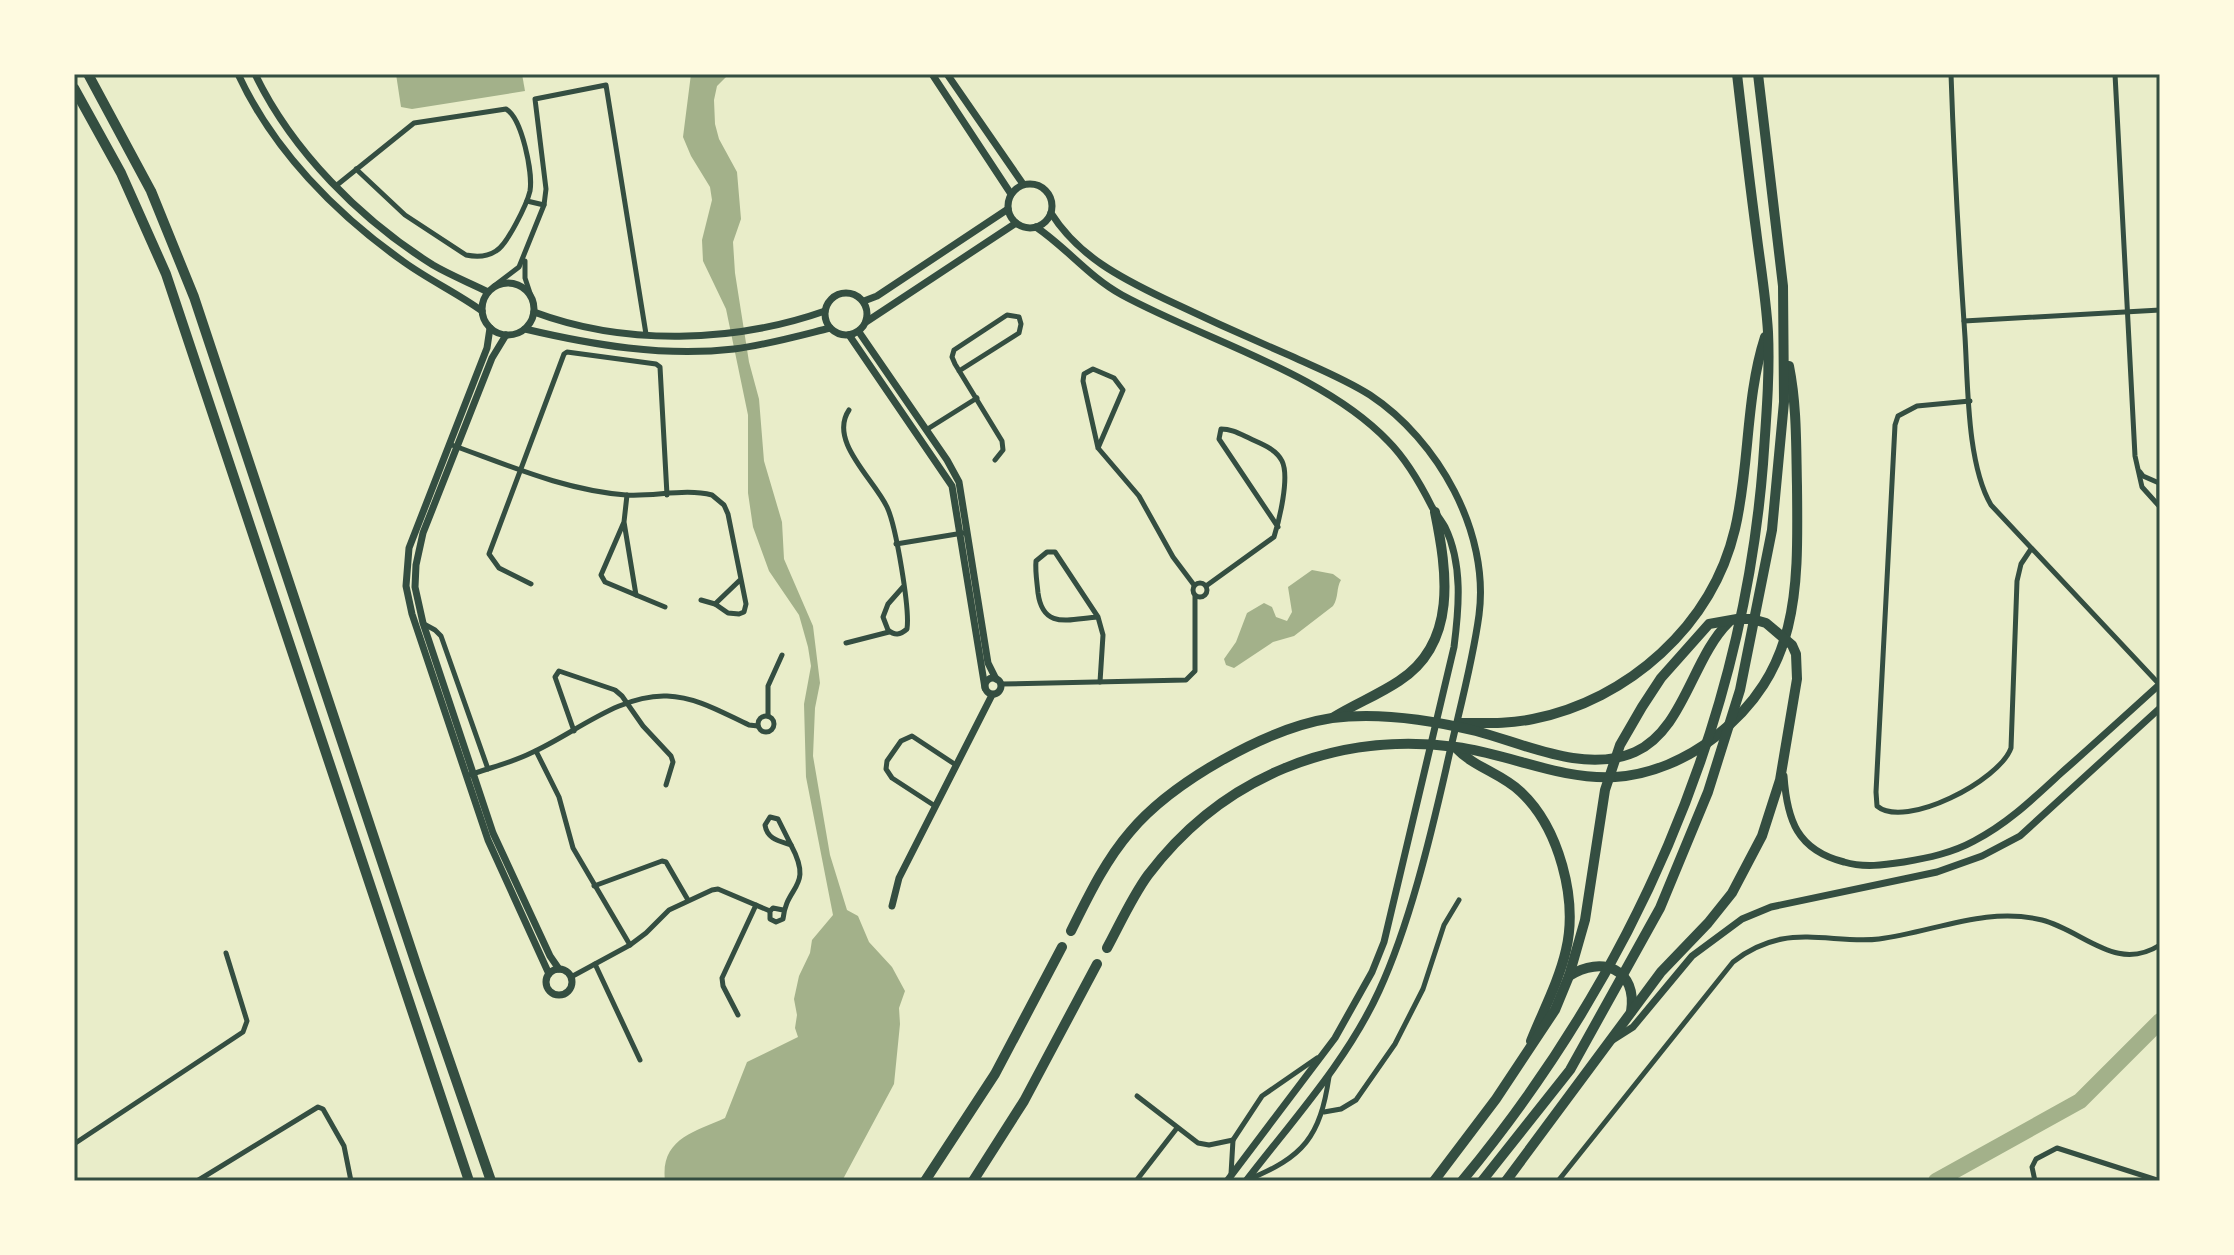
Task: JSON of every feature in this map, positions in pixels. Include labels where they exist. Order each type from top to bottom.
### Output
[{"type":"highway","points":[[88,74],[151,191],[194,297],[491,1181]]},
{"type":"highway","points":[[1462,1181],[1495,1140],[1592,995],[1678,827],[1720,704],[1746,591],[1757,523],[1766,427],[1768,330],[1737,74]]},
{"type":"highway","points":[[1482,1181],[1570,1070],[1660,908],[1704,803],[1726,742],[1740,690],[1772,530],[1781,456],[1785,349],[1782,274],[1758,74]]},
{"type":"highway","points":[[74,88],[121,173],[166,274],[469,1181]]},
{"type":"highway","points":[[1451,725],[1526,721],[1594,701],[1642,670],[1681,633],[1716,578],[1735,529],[1748,454],[1756,377],[1768,330]]},
{"type":"highway","points":[[1107,948],[1138,890],[1164,855],[1190,829],[1260,778],[1294,763],[1333,752],[1396,743],[1454,747],[1550,771],[1599,777],[1630,775],[1674,762],[1704,746],[1737,719],[1763,689],[1777,662],[1790,628],[1796,589],[1795,395],[1785,349]]},
{"type":"highway","points":[[1071,931],[1117,849],[1165,797],[1214,764],[1282,733],[1332,718],[1409,674],[1434,641],[1446,595],[1443,551],[1435,512]]},
{"type":"highway","points":[[1434,1181],[1555,1010],[1569,976],[1585,920],[1605,790],[1620,745],[1642,707],[1661,678],[1709,624],[1752,619],[1766,623],[1784,636],[1796,654],[1797,679],[1784,762],[1769,817],[1741,879],[1708,923],[1661,972],[1506,1181]]},
{"type":"highway","points":[[1332,718],[1396,717],[1451,725],[1567,756],[1611,759],[1637,751],[1664,730],[1714,638],[1730,620]]},
{"type":"highway","points":[[1454,747],[1474,764],[1506,779],[1529,799],[1554,837],[1563,870],[1569,920],[1567,948],[1524,1057]]},
{"type":"highway","points":[[925,1181],[995,1074],[1062,947]]},
{"type":"highway","points":[[973,1181],[1024,1101],[1097,964]]},
{"type":"highway","points":[[1569,976],[1596,965],[1619,972],[1630,986],[1630,1013]]},
{"type":"highway","points":[[447,1117],[462,1181]]},
{"type":"street","points":[[238,74],[278,140],[322,192],[405,263],[482,311],[490,328],[487,348],[418,549],[415,587],[488,840],[549,974],[548,987],[559,994],[568,990],[571,977],[630,945],[669,910],[718,889],[770,911]]},
{"type":"street","points":[[255,74],[285,124],[367,216],[434,266],[491,289]]},
{"type":"street","points":[[932,74],[1011,194]]},
{"type":"street","points":[[947,74],[1023,184]]},
{"type":"street","points":[[1784,762],[1787,811],[1799,833],[1829,859],[1854,865],[1883,865],[1932,857],[1973,842],[2009,820],[2160,684],[2031,549],[1991,505],[1983,491],[1978,476],[1970,401],[1951,74]]},
{"type":"street","points":[[2115,74],[2131,391],[2138,469],[2146,494],[2160,507]]},
{"type":"street","points":[[525,329],[534,312],[524,269],[546,189],[535,99],[606,85],[646,334]]},
{"type":"street","points":[[337,185],[356,169],[414,123],[506,109],[515,116],[520,126],[530,179],[527,201],[498,251],[474,257],[466,255],[405,215],[356,169]]},
{"type":"street","points":[[1023,184],[1037,184],[1049,193],[1053,206],[1043,225],[1029,228],[1016,223],[1008,209],[1011,194],[1023,184]]},
{"type":"street","points":[[527,201],[544,205]]},
{"type":"street","points":[[864,301],[877,296],[1008,209]]},
{"type":"street","points":[[1051,213],[1067,234],[1111,272],[1355,386],[1385,405],[1416,434],[1455,493],[1473,542],[1480,600],[1466,679],[1438,802],[1398,945],[1379,993],[1349,1046],[1246,1181]]},
{"type":"street","points":[[866,322],[864,301],[852,293],[837,294],[827,304],[825,311],[830,328],[849,335],[859,332],[866,322],[1016,223]]},
{"type":"street","points":[[1036,227],[1111,289],[1319,388],[1358,415],[1387,439],[1404,459],[1445,526],[1457,572],[1458,613],[1448,676],[1384,942],[1359,998],[1323,1055],[1229,1178]]},
{"type":"street","points":[[482,311],[484,297],[519,267],[526,256]]},
{"type":"street","points":[[491,289],[502,283],[518,285],[531,296]]},
{"type":"street","points":[[1964,321],[2160,310]]},
{"type":"street","points":[[534,312],[595,328],[702,336],[763,329],[825,311]]},
{"type":"street","points":[[959,371],[1019,333],[1019,317],[1007,315],[954,350],[952,357],[959,371],[1002,441],[1003,450],[995,460]]},
{"type":"street","points":[[490,328],[506,335]]},
{"type":"street","points":[[571,977],[559,969],[550,956],[500,851],[470,775],[412,614],[406,586],[409,548],[492,358],[506,335],[525,329],[608,346],[704,351],[764,343],[830,328]]},
{"type":"street","points":[[859,332],[959,482],[985,688],[992,695]]},
{"type":"street","points":[[849,335],[946,474],[964,533],[988,663],[999,682],[999,692],[992,695],[899,878],[892,906]]},
{"type":"street","points":[[531,584],[499,568],[489,554],[522,473],[564,354],[570,351],[660,367],[667,495]]},
{"type":"street","points":[[1098,448],[1123,390],[1114,378],[1093,369],[1084,374],[1083,381],[1098,448],[1139,496],[1169,550],[1194,585]]},
{"type":"street","points":[[926,430],[977,398]]},
{"type":"street","points":[[1970,401],[1917,406],[1898,416],[1895,425],[1876,792],[1877,806],[1884,811],[1892,814],[1907,812],[1949,798],[1995,772],[2009,755],[2017,581],[2021,564],[2031,549]]},
{"type":"street","points":[[846,643],[890,632],[901,634],[908,627],[887,506],[843,437],[843,418],[849,410]]},
{"type":"street","points":[[1195,596],[1205,596],[1206,586],[1269,543],[1278,527],[1285,474],[1282,461],[1272,449],[1231,429],[1221,429],[1219,439],[1278,527]]},
{"type":"street","points":[[453,446],[522,473],[568,486],[627,495],[706,493],[718,498],[728,514],[746,604],[744,612],[728,613],[715,604],[701,600]]},
{"type":"street","points":[[2138,469],[2143,476],[2160,482],[2160,507]]},
{"type":"street","points":[[627,495],[624,522],[636,595]]},
{"type":"street","points":[[624,522],[601,575],[605,582],[665,607]]},
{"type":"street","points":[[896,544],[964,533]]},
{"type":"street","points":[[1098,617],[1058,620],[1043,613],[1036,561],[1047,552],[1055,552],[1098,617],[1103,635],[1100,682]]},
{"type":"street","points":[[715,604],[740,580]]},
{"type":"street","points":[[1194,585],[1199,583],[1206,586]]},
{"type":"street","points":[[985,688],[987,680],[1180,681],[1192,676],[1195,671],[1194,585]]},
{"type":"street","points":[[890,632],[885,625],[884,613],[903,587]]},
{"type":"street","points":[[423,623],[441,636],[488,769]]},
{"type":"street","points":[[768,716],[768,686],[782,655]]},
{"type":"street","points":[[574,731],[555,677],[559,671],[615,690],[671,756],[673,762],[666,785]]},
{"type":"street","points":[[470,775],[536,751],[627,703],[653,696],[684,698],[758,726],[764,732],[773,729],[774,721],[768,716]]},
{"type":"street","points":[[1611,1041],[1633,1027],[1692,956],[1742,919],[1771,907],[1937,872],[1982,856],[2020,836],[2160,708]]},
{"type":"street","points":[[758,726],[760,718],[768,716]]},
{"type":"street","points":[[935,806],[892,778],[886,769],[887,761],[901,741],[912,736],[956,765]]},
{"type":"street","points":[[536,751],[559,797],[573,848],[630,945]]},
{"type":"street","points":[[770,911],[770,919],[776,922],[783,919],[783,910],[795,893],[801,868],[791,845],[778,819],[767,819],[766,832],[771,838],[791,845]]},
{"type":"street","points":[[594,886],[662,861],[675,874],[688,900]]},
{"type":"street","points":[[1324,1112],[1341,1109],[1356,1100],[1395,1044],[1423,989],[1444,925],[1459,900]]},
{"type":"street","points":[[738,1015],[722,978],[756,905]]},
{"type":"street","points":[[770,911],[777,907],[783,910]]},
{"type":"street","points":[[1558,1181],[1733,962],[1760,944],[1787,938],[1877,939],[1982,916],[2004,915],[2042,920],[2079,934],[2115,953],[2129,956],[2140,955],[2160,945]]},
{"type":"street","points":[[74,1144],[247,1027],[226,953]]},
{"type":"street","points":[[595,964],[640,1060]]},
{"type":"street","points":[[549,974],[559,969]]},
{"type":"street","points":[[1229,1178],[1233,1140],[1262,1096],[1323,1055]]},
{"type":"street","points":[[1246,1181],[1286,1160],[1307,1143],[1324,1112],[1330,1072]]},
{"type":"street","points":[[1137,1096],[1198,1143],[1209,1145],[1233,1140]]},
{"type":"street","points":[[197,1181],[318,1107],[323,1109],[344,1146],[351,1181]]},
{"type":"street","points":[[1136,1181],[1177,1128]]},
{"type":"street","points":[[2035,1181],[2032,1167],[2036,1159],[2057,1148],[2160,1181]]},
{"type":"shaded area","points":[[396,74],[522,74],[525,91],[412,109],[401,107]]},
{"type":"shaded area","points":[[691,74],[729,74],[717,86],[715,124],[719,139],[737,172],[741,219],[733,242],[735,273],[749,362],[759,399],[764,461],[782,522],[784,559],[813,626],[820,683],[815,708],[813,756],[830,855],[847,910],[858,916],[869,942],[892,967],[905,991],[899,1008],[894,1084],[842,1181],[665,1181],[668,1155],[674,1146],[691,1133],[725,1118],[747,1062],[798,1037],[794,999],[799,976],[810,953],[812,940],[833,915],[806,777],[804,704],[811,666],[808,647],[799,615],[769,571],[753,527],[748,493],[748,415],[726,309],[703,261],[702,240],[712,200],[710,187],[683,137]]},
{"type":"shaded area","points":[[1312,570],[1333,574],[1341,580],[1333,606],[1294,636],[1273,642],[1234,668],[1226,665],[1224,659],[1236,642],[1247,613],[1264,603],[1272,607],[1276,617],[1287,621],[1292,612],[1288,587]]},
{"type":"waterway","points":[[1936,1181],[2080,1101],[2160,1021]]}]
